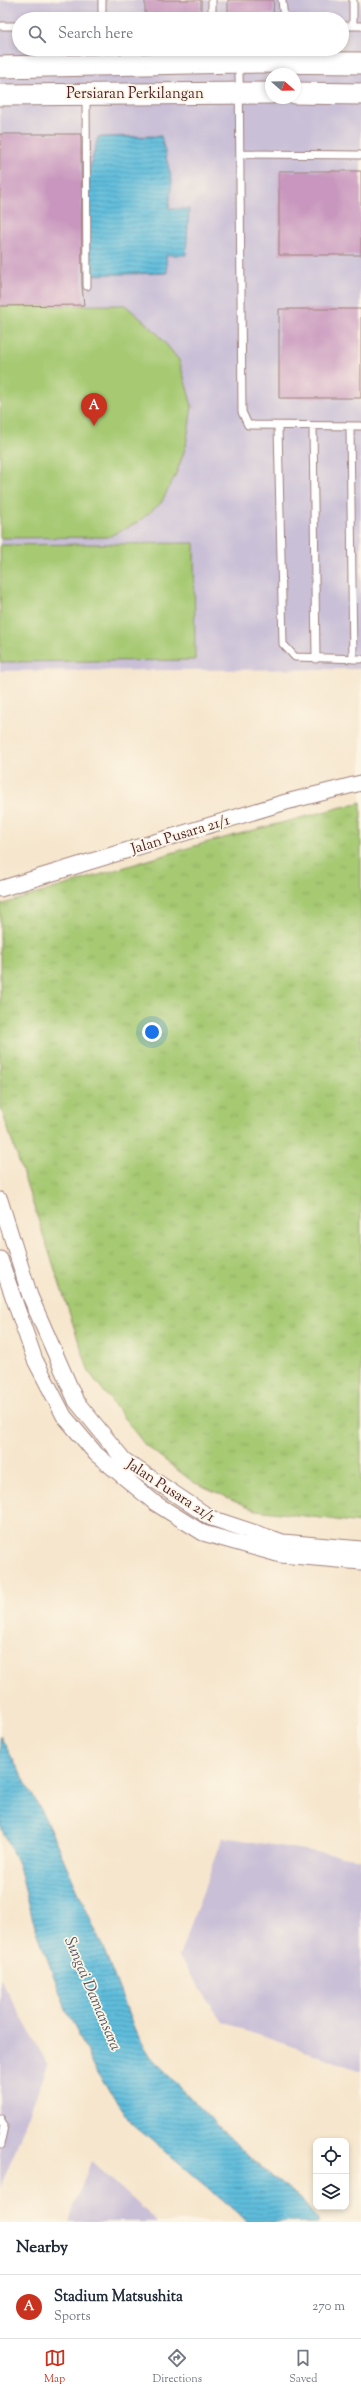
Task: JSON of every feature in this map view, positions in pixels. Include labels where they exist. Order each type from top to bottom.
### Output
[{"type":"main road","points":[[0,67],[102,57],[212,59],[239,62],[361,63]]},
{"type":"main road","name":"Persiaran Perkilangan","points":[[0,95],[265,93]]},
{"type":"main road","points":[[301,93],[361,94]]},
{"type":"street","name":"Jalan Pusara 21/1","points":[[0,889],[286,802],[361,783]]},
{"type":"street","name":"Jalan Pusara 21/1","points":[[0,1200],[30,1296],[76,1401],[124,1460],[211,1518],[283,1542],[361,1549]]},
{"type":"street","name":"Jalan Pusara 21/1","points":[[0,1260],[35,1360],[64,1416],[96,1454],[155,1503],[203,1533],[281,1555],[361,1562]]},
{"type":"lane","points":[[102,0],[102,12]]},
{"type":"lane","points":[[212,0],[212,12]]},
{"type":"lane","points":[[282,0],[283,12]]},
{"type":"lane","points":[[353,0],[353,26]]},
{"type":"lane","points":[[0,26],[12,26]]},
{"type":"lane","points":[[349,26],[361,26]]},
{"type":"lane","points":[[239,62],[242,412],[248,425],[278,427],[361,426]]},
{"type":"lane","points":[[86,94],[87,286]]},
{"type":"lane","points":[[240,154],[361,155]]},
{"type":"lane","points":[[278,427],[283,644],[295,657],[316,659],[357,659],[350,426]]},
{"type":"lane","points":[[313,427],[316,659]]},
{"type":"lane","points":[[0,2118],[4,2126],[0,2145]]},
{"type":"shaded area","points":[[0,0],[361,0],[361,669],[0,671]]},
{"type":"shaded area","points":[[223,1837],[361,1859],[361,2071],[223,2022],[179,1957]]},
{"type":"shaded area","points":[[0,1978],[48,2065],[0,2189]]},
{"type":"shaded area","points":[[91,2161],[158,2222],[69,2222]]},
{"type":"green space","points":[[125,305],[156,332],[179,360],[192,406],[186,446],[176,474],[161,503],[138,522],[108,537],[0,538],[0,306]]},
{"type":"green space","points":[[194,543],[195,660],[0,662],[0,545]]},
{"type":"green space","points":[[361,802],[361,1523],[256,1510],[193,1482],[144,1444],[89,1372],[0,1105],[0,905],[201,844]]},
{"type":"water","points":[[161,136],[172,181],[169,209],[189,209],[186,255],[166,255],[167,273],[88,275],[89,171],[98,137]]},
{"type":"water","name":"Sungai Damansara","points":[[0,1736],[46,1820],[104,1950],[136,2033],[153,2060],[251,2159],[300,2198],[319,2222],[248,2222],[131,2123],[97,2073],[66,2009],[33,1920],[19,1866],[0,1825]]},
{"type":"building","points":[[145,0],[201,0],[201,12],[145,12]]},
{"type":"building","points":[[228,0],[274,0],[273,12],[228,12]]},
{"type":"building","points":[[0,134],[81,134],[82,286],[84,305],[0,306]]},
{"type":"building","points":[[279,171],[361,171],[361,255],[279,255]]},
{"type":"building","points":[[279,309],[361,309],[361,398],[279,398]]},
{"type":"place","name":"Stadium Matsushita","points":[[94,426]]}]
